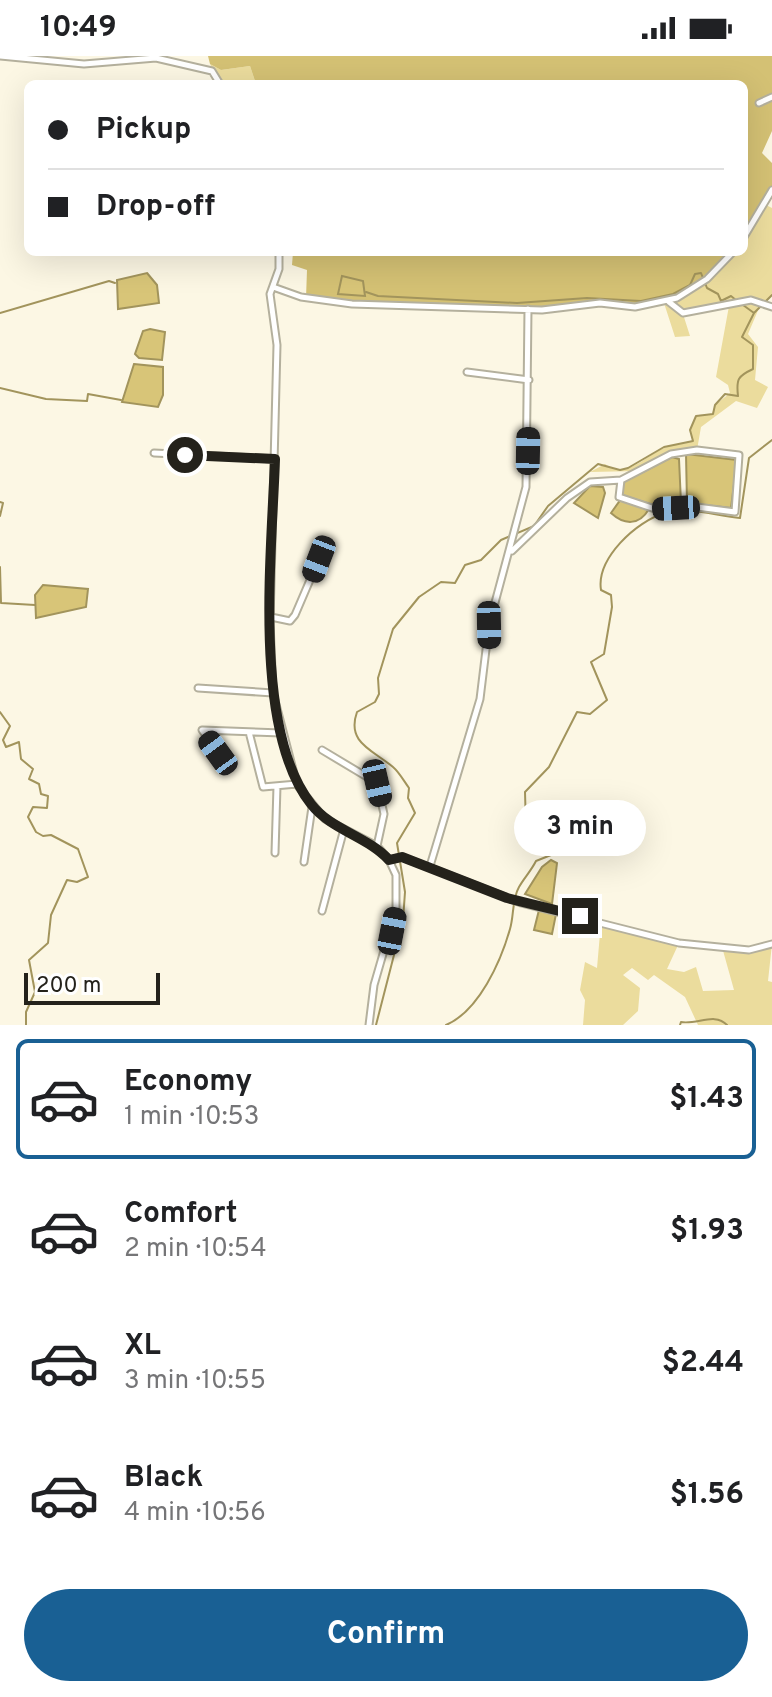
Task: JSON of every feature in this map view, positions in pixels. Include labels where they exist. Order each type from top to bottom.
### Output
[{"type":"street","points":[[0,56],[84,64],[171,60],[212,71],[218,80]]},
{"type":"street","points":[[759,103],[772,97]]},
{"type":"street","points":[[748,230],[772,190]]},
{"type":"street","points":[[278,256],[271,300],[277,345],[271,617],[273,693],[281,733],[297,784],[312,807],[344,829],[377,846],[392,859],[396,875],[396,909],[374,985],[369,1025]]},
{"type":"street","points":[[273,287],[301,297],[352,304],[566,309],[600,303],[635,307],[668,301],[700,285],[729,256]]},
{"type":"street","points":[[668,301],[683,313],[751,300],[772,307]]},
{"type":"street","points":[[430,866],[480,699],[489,625],[512,551],[512,537],[526,487],[528,309]]},
{"type":"street","points":[[467,372],[529,380]]},
{"type":"street","points":[[512,551],[567,498],[590,482],[621,480],[671,454],[697,450],[739,455],[735,512],[697,507],[655,509],[619,497],[621,480]]},
{"type":"street","points":[[154,453],[275,459]]},
{"type":"street","points":[[271,617],[290,621],[295,615],[319,559]]},
{"type":"street","points":[[198,688],[273,693]]},
{"type":"street","points":[[226,764],[202,730],[281,733]]},
{"type":"street","points":[[249,732],[263,787],[297,784]]},
{"type":"street","points":[[322,750],[377,783],[384,814],[377,846]]},
{"type":"street","points":[[275,853],[277,786]]},
{"type":"street","points":[[304,862],[312,807]]},
{"type":"street","points":[[322,911],[344,829]]},
{"type":"street","points":[[392,859],[402,857],[430,866],[521,903],[679,943],[749,950],[772,944]]},
{"type":"shaded area","points":[[208,56],[772,56],[772,131],[762,153],[772,163],[772,190],[748,230],[748,80],[255,80],[250,66],[221,70],[210,64]]},
{"type":"shaded area","points":[[210,64],[221,70],[250,66],[255,80],[218,80]]},
{"type":"shaded area","points":[[764,204],[772,208],[772,295],[759,308],[748,334],[758,347],[755,380],[768,387],[757,408],[736,401],[701,427],[697,450],[671,454],[638,471],[590,472],[605,464],[620,469],[634,466],[666,447],[693,441],[690,430],[696,416],[712,414],[715,405],[730,393],[728,385],[716,377],[729,306],[683,314],[690,336],[675,337],[664,303],[728,256],[748,256],[748,230]]},
{"type":"shaded area","points":[[293,256],[728,256],[677,298],[650,306],[600,303],[566,309],[377,305],[306,298],[307,270],[292,265]]},
{"type":"shaded area","points":[[147,273],[157,285],[159,303],[118,309],[117,280]]},
{"type":"shaded area","points":[[342,276],[363,281],[365,296],[338,294]]},
{"type":"shaded area","points":[[143,331],[165,332],[162,360],[139,358],[135,354]]},
{"type":"shaded area","points":[[134,364],[163,367],[163,395],[158,407],[122,402]]},
{"type":"shaded area","points":[[686,454],[737,460],[731,508],[687,503]]},
{"type":"shaded area","points":[[672,457],[679,459],[681,503],[656,506],[622,495],[623,482]]},
{"type":"shaded area","points":[[590,486],[603,487],[605,493],[598,518],[574,503]]},
{"type":"shaded area","points":[[621,499],[649,509],[636,521],[621,520],[611,513]]},
{"type":"shaded area","points":[[43,585],[88,589],[86,607],[36,618],[35,595]]},
{"type":"shaded area","points":[[551,860],[557,863],[552,904],[525,894],[542,867]]},
{"type":"shaded area","points":[[539,910],[556,914],[552,934],[534,930]]},
{"type":"shaded area","points":[[601,922],[679,943],[667,969],[684,972],[696,967],[703,991],[734,990],[722,947],[749,950],[772,944],[768,981],[772,982],[772,1025],[698,1025],[685,997],[654,975],[648,980],[632,968],[623,975],[640,988],[638,1011],[623,1025],[583,1025],[585,1000],[580,990],[585,962],[597,968]]},
{"type":"waterway","points":[[366,292],[378,296],[517,303],[587,298],[641,301],[673,294],[690,285],[695,274],[701,273],[707,288],[718,294],[721,301],[731,296],[737,301]]},
{"type":"waterway","points":[[0,313],[109,281],[115,283]]},
{"type":"waterway","points":[[743,305],[754,313],[772,295]]},
{"type":"waterway","points":[[376,1025],[403,920],[405,892],[397,843],[415,813],[408,798],[409,788],[395,769],[358,739],[355,723],[357,712],[375,702],[379,694],[378,678],[393,629],[419,597],[441,582],[455,583],[465,565],[481,560],[501,540],[534,526],[548,506],[598,464],[620,470],[664,447],[693,441],[690,430],[696,416],[713,414],[715,405],[725,394],[738,396],[739,379],[753,369],[753,345],[742,337],[754,313]]},
{"type":"waterway","points":[[0,388],[46,399],[87,401],[88,394],[121,400]]},
{"type":"waterway","points":[[446,1025],[469,1009],[487,984],[506,942],[519,887],[536,861],[551,855],[558,846],[555,834],[526,827],[525,792],[549,767],[577,712],[590,714],[607,700],[591,662],[604,654],[612,607],[611,595],[601,590],[601,578],[611,554],[642,524],[665,513],[693,511],[740,518],[749,458],[772,440]]},
{"type":"waterway","points":[[0,502],[3,503],[0,516]]},
{"type":"waterway","points":[[0,567],[1,603],[35,605]]},
{"type":"waterway","points":[[0,712],[10,726],[3,740],[6,747],[19,742],[21,759],[33,769],[29,779],[39,784],[41,794],[48,796],[47,808],[33,807],[28,817],[36,832],[43,836],[51,835],[78,849],[88,877],[77,882],[67,880],[51,915],[48,943],[29,960],[35,992],[26,1012],[26,1025]]},
{"type":"waterway","points":[[680,1025],[681,1022],[711,1019],[727,1025]]},
{"type":"route","points":[[185,455],[275,459],[270,622],[273,693],[297,785],[312,807],[325,819],[377,846],[389,860],[402,857],[521,903],[580,916]]}]
